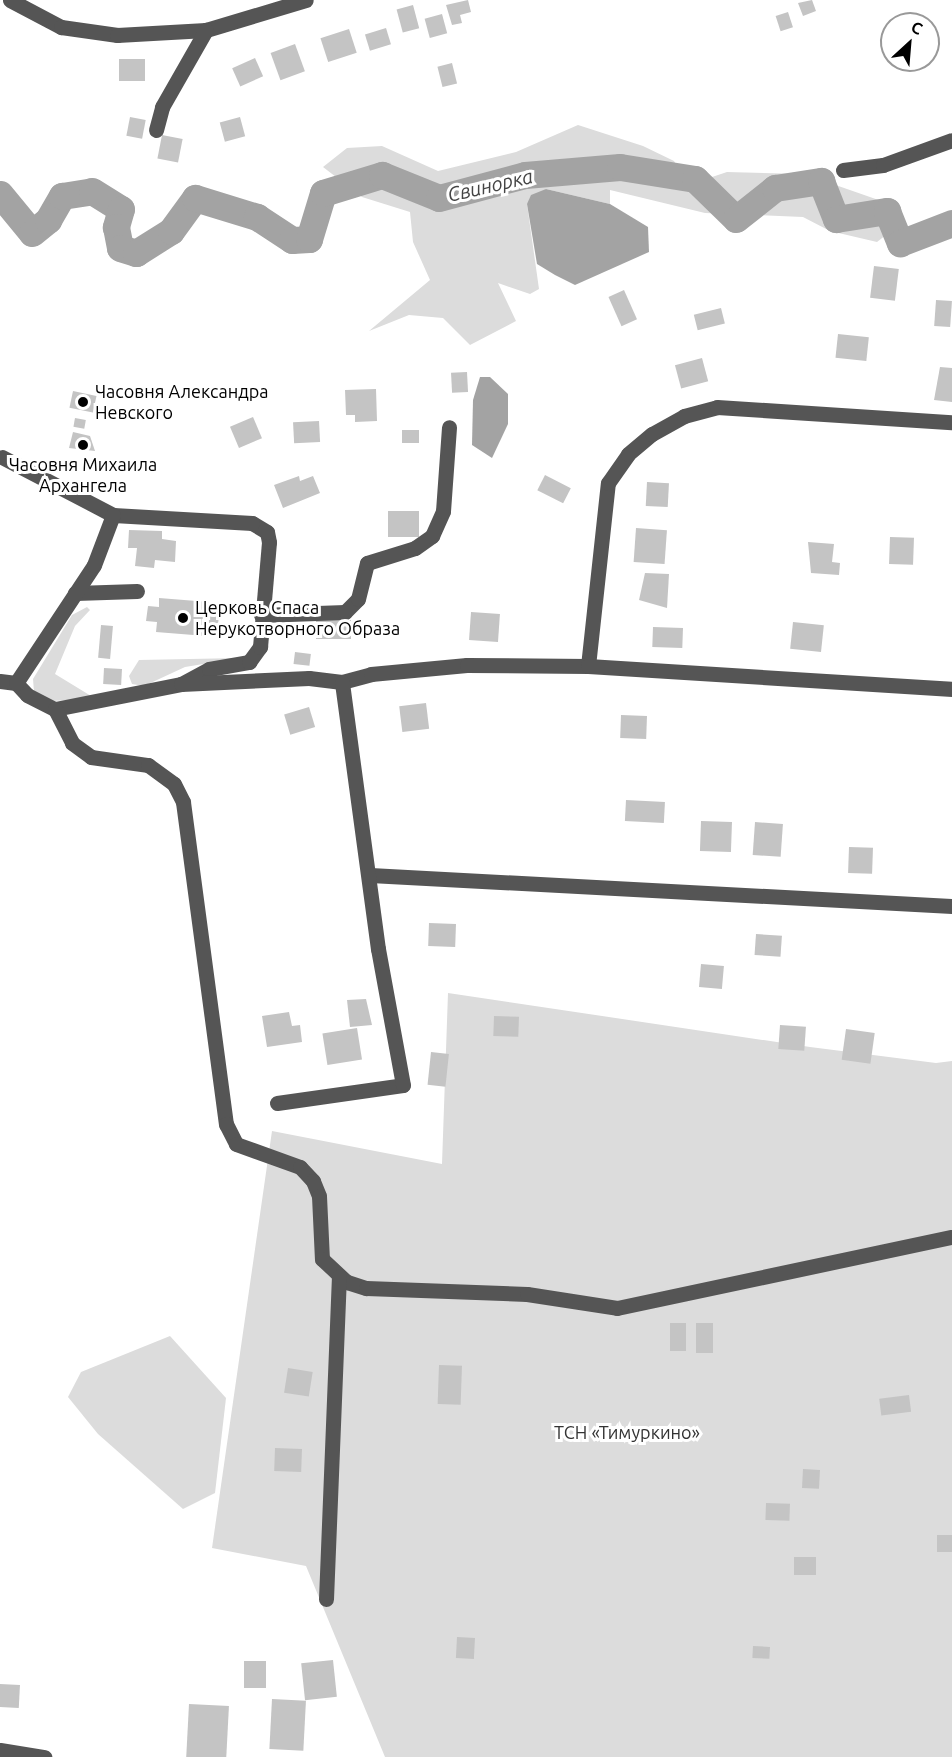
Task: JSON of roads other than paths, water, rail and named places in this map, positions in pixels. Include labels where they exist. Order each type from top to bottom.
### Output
[{"type":"street","points":[[10,0],[38,18],[80,31],[117,35],[206,30],[306,0]]},
{"type":"street","points":[[156,130],[162,107],[206,30]]},
{"type":"street","points":[[843,170],[883,165],[952,140]]},
{"type":"street","points":[[588,666],[608,483],[628,454],[652,434],[684,416],[717,407],[952,422]]},
{"type":"street","points":[[261,615],[345,612],[358,599],[367,563],[415,548],[432,536],[443,511],[449,427]]},
{"type":"street","points":[[2,457],[113,515],[261,527],[269,542],[260,647],[255,658],[209,669],[181,684]]},
{"type":"street","points":[[16,683],[94,565],[113,515]]},
{"type":"street","points":[[75,593],[137,591]]},
{"type":"street","points":[[55,709],[181,684],[309,678],[342,682],[371,674],[467,665],[588,666],[952,689]]},
{"type":"street","points":[[0,681],[16,683],[27,695],[55,709],[72,743],[91,757],[148,765],[174,784],[183,802],[226,1124],[236,1144],[300,1167],[313,1181],[319,1196],[322,1259],[339,1276],[366,1288],[527,1294],[616,1308],[952,1237]]},
{"type":"street","points":[[277,1103],[403,1085],[342,682]]},
{"type":"street","points":[[370,875],[952,906]]},
{"type":"street","points":[[326,1599],[339,1276]]},
{"type":"street","points":[[0,1750],[44,1757]]},
{"type":"waterway","name":"Свинорка","points":[[0,194],[32,233],[48,220],[62,196],[92,191],[121,209],[116,227],[120,248],[136,253],[171,231],[195,198],[257,217],[292,240],[309,239],[323,193],[382,175],[439,198],[525,175],[620,167],[695,179],[736,219],[775,188],[821,181],[836,219],[887,211],[900,243],[952,223]]},
{"type":"place","name":"Часовня Александра Невского","points":[[83,402]]},
{"type":"place","name":"Часовня Михаила Архангела","points":[[83,445]]},
{"type":"place","name":"Церковь Спаса Нерукотворного Образа","points":[[183,618]]},
{"type":"park label","name":"ТСН «Тимуркино»","points":[[627,1432]]}]
